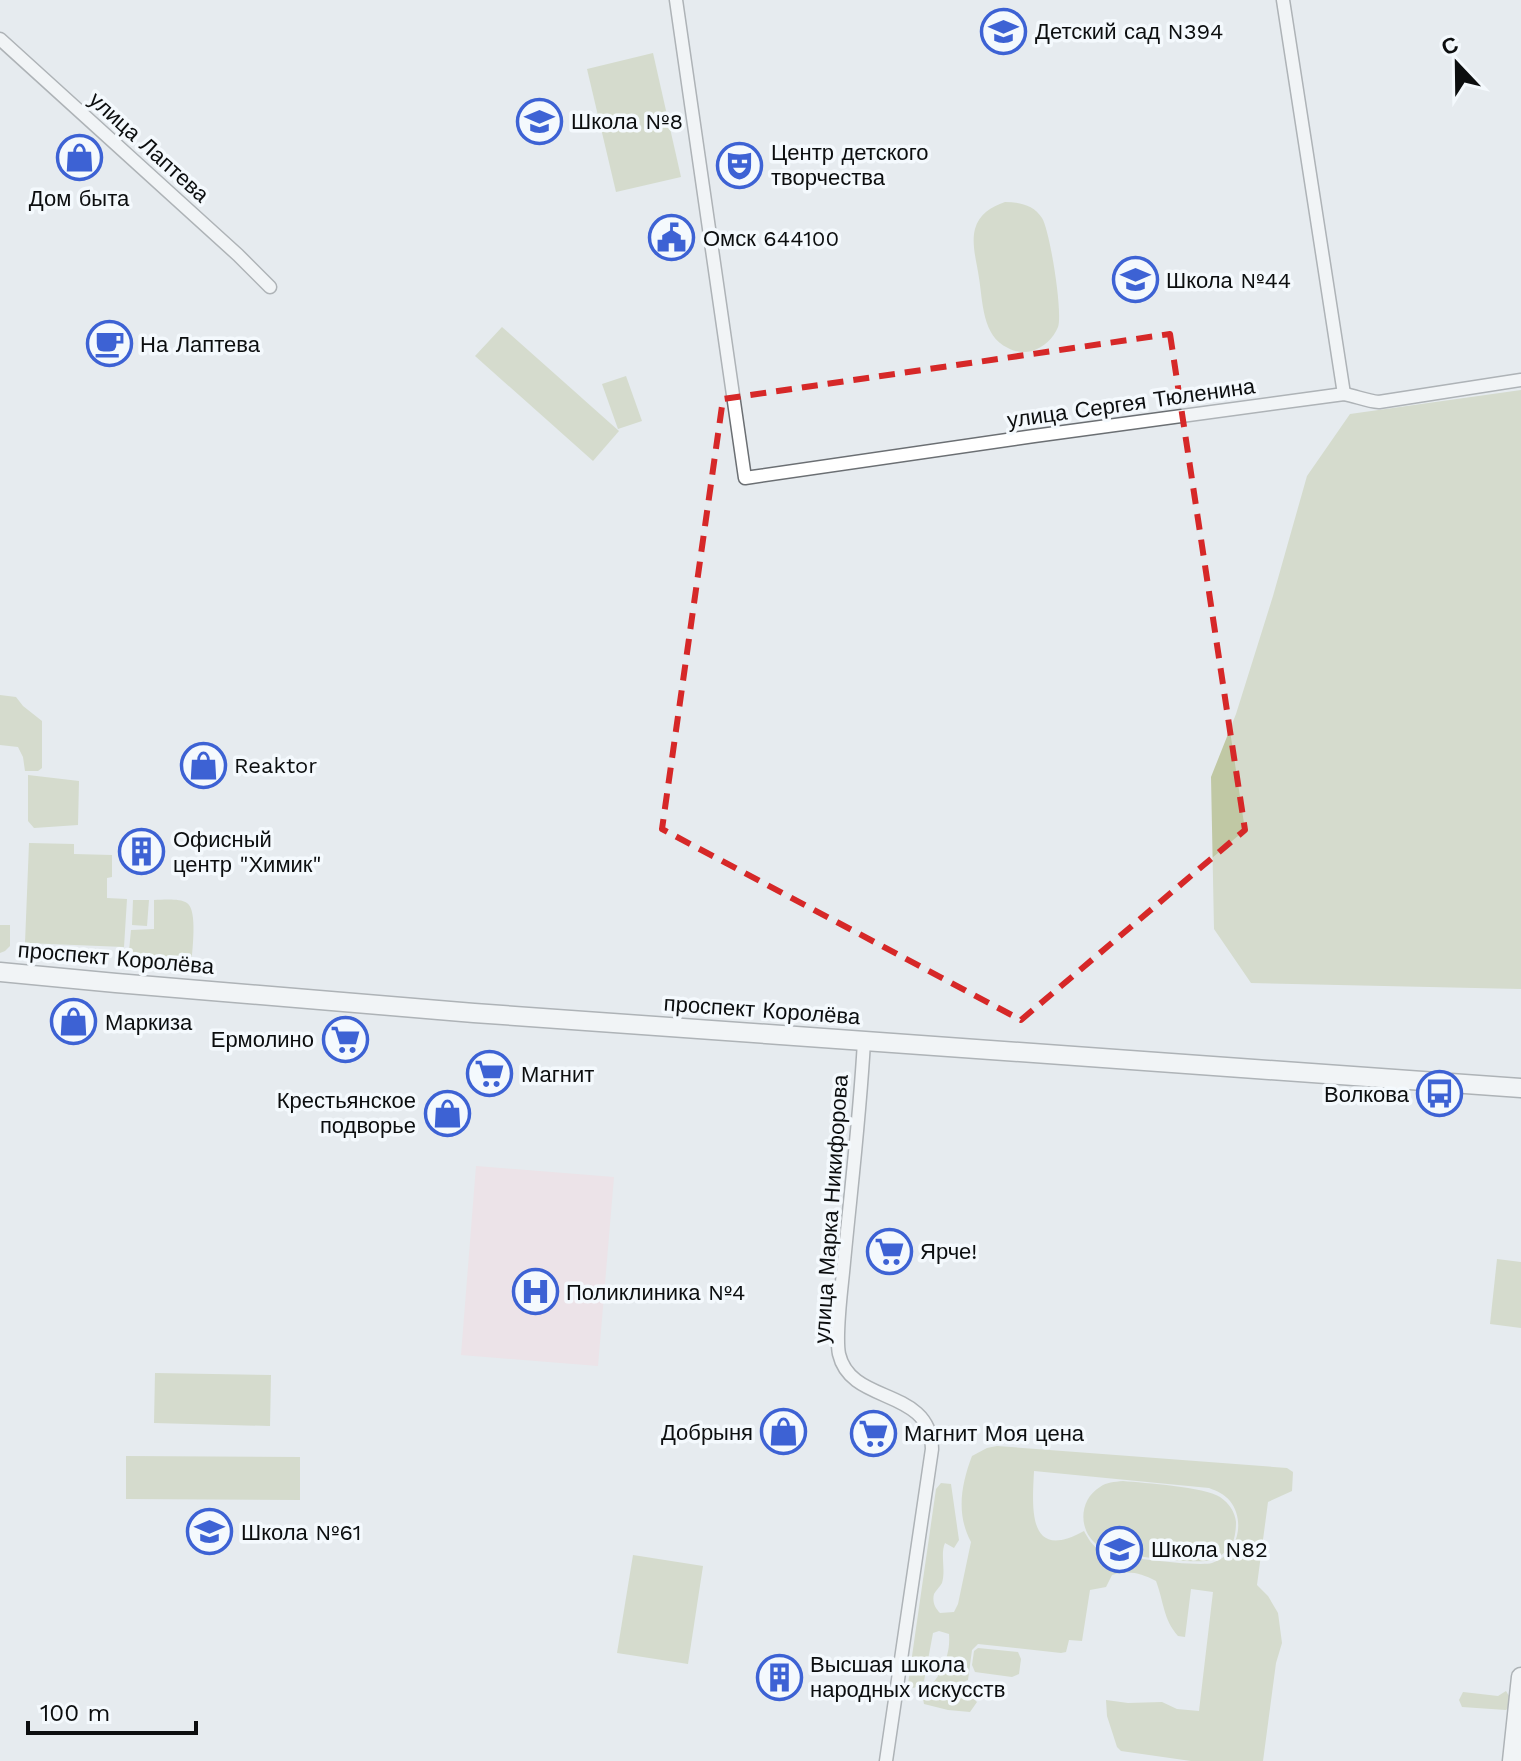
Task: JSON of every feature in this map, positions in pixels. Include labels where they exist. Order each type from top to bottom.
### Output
[{"type":"main road","name":"проспект Королёва","points":[[0,972],[464,1012],[1521,1088]]},
{"type":"main road","points":[[1512,1761],[1518,1734],[1521,1677]]},
{"type":"street","name":"улица Сергея Тюленина","points":[[676,0],[745,478],[1344,394],[1367,402],[1379,402],[1521,380]]},
{"type":"street","points":[[1283,0],[1344,394]]},
{"type":"street","name":"улица Лаптева","points":[[0,39],[227,244],[270,287]]},
{"type":"street","name":"улица Марка Никифорова","points":[[864,1041],[839,1351],[843,1365],[864,1387],[904,1402],[916,1412],[931,1432],[932,1445],[886,1761]]},
{"type":"highlighted area","points":[[1170,334],[1245,830],[1021,1020],[662,829],[723,399]]},
{"type":"shaded area","name":"Поликлиника №4","points":[[476,1166],[614,1177],[598,1366],[461,1355]]},
{"type":"green space","points":[[653,53],[681,177],[616,192],[587,69]]},
{"type":"green space","points":[[1005,202],[1026,205],[1042,218],[1055,272],[1058,327],[1048,342],[1029,352],[1020,352],[999,343],[988,327],[983,308],[974,247],[975,229],[986,212]]},
{"type":"green space","points":[[502,327],[619,431],[593,461],[475,356]]},
{"type":"green space","points":[[626,376],[642,421],[618,429],[602,384]]},
{"type":"green space","points":[[1521,390],[1521,989],[1251,983],[1214,929],[1211,777],[1236,714],[1307,476],[1350,414]]},
{"type":"green space","points":[[0,695],[16,697],[42,721],[42,768],[38,771],[25,771],[18,747],[0,745]]},
{"type":"green space","points":[[28,775],[79,781],[78,825],[34,828],[28,821]]},
{"type":"green space","points":[[29,843],[74,844],[74,854],[112,855],[112,877],[107,878],[107,898],[127,899],[124,947],[25,943]]},
{"type":"green space","points":[[133,900],[149,900],[147,926],[132,925]]},
{"type":"green space","points":[[154,900],[180,900],[190,907],[194,932],[191,966],[156,961],[157,956],[140,954],[138,960],[130,957],[131,930],[154,929]]},
{"type":"green space","points":[[0,925],[10,925],[10,946],[0,953]]},
{"type":"green space","points":[[1497,1259],[1521,1262],[1521,1328],[1490,1324]]},
{"type":"green space","points":[[155,1373],[271,1375],[270,1426],[154,1423]]},
{"type":"green space","points":[[997,1446],[1287,1468],[1293,1472],[1292,1491],[1268,1502],[1257,1585],[1278,1613],[1282,1643],[1276,1663],[1263,1761],[1191,1761],[1121,1751],[1117,1747],[1107,1716],[1106,1700],[1162,1702],[1177,1709],[1199,1711],[1213,1592],[1191,1589],[1185,1637],[1178,1636],[1167,1617],[1156,1581],[1135,1573],[1112,1575],[1106,1587],[1090,1590],[1082,1641],[1069,1640],[1066,1652],[978,1644],[972,1650],[968,1680],[954,1682],[952,1687],[968,1693],[977,1702],[970,1712],[924,1704],[922,1693],[939,1674],[949,1642],[949,1634],[933,1633],[924,1681],[914,1688],[910,1687],[936,1489],[941,1483],[951,1484],[959,1540],[954,1548],[945,1543],[943,1578],[934,1594],[934,1602],[940,1613],[954,1612],[971,1542],[963,1521],[965,1478],[972,1456]],"holes":[[[1034,1471],[1209,1488],[1230,1501],[1238,1518],[1233,1545],[1228,1553],[1212,1563],[1174,1562],[1108,1553],[1090,1542],[1084,1531],[1066,1539],[1052,1540],[1043,1536],[1034,1515]]]},
{"type":"green space","points":[[126,1456],[300,1457],[300,1500],[126,1499]]},
{"type":"green space","points":[[1123,1481],[1188,1488],[1220,1497],[1231,1508],[1235,1518],[1231,1546],[1217,1558],[1203,1561],[1138,1556],[1102,1548],[1088,1535],[1084,1509],[1092,1493],[1100,1487]]},
{"type":"green space","points":[[633,1555],[703,1566],[688,1664],[617,1653]]},
{"type":"green space","points":[[978,1648],[1018,1652],[1021,1659],[1019,1674],[1012,1677],[975,1672],[972,1665],[974,1651]]},
{"type":"green space","points":[[1506,1691],[1511,1706],[1506,1710],[1462,1707],[1459,1700],[1463,1692],[1498,1696]]},
{"type":"place","name":"Детский сад N394","points":[[1004,31]]},
{"type":"place","name":"Школа №8","points":[[540,121]]},
{"type":"place","name":"Дом быта","points":[[79,157]]},
{"type":"place","name":"Центр детского творчества","points":[[740,165]]},
{"type":"place","name":"Омск 644100","points":[[672,238]]},
{"type":"place","name":"Школа №44","points":[[1135,280]]},
{"type":"place","name":"На Лаптева","points":[[109,344]]},
{"type":"place","name":"Reaktor","points":[[203,765]]},
{"type":"place","name":"Офисный центр \"Химик\"","points":[[142,852]]},
{"type":"place","name":"Маркиза","points":[[74,1022]]},
{"type":"place","name":"Ермолино","points":[[345,1039]]},
{"type":"place","name":"Магнит","points":[[490,1074]]},
{"type":"place","name":"Волкова","points":[[1440,1094]]},
{"type":"place","name":"Крестьянское подворье","points":[[447,1113]]},
{"type":"place","name":"Ярче!","points":[[889,1251]]},
{"type":"place","name":"Поликлиника №4","points":[[535,1292]]},
{"type":"place","name":"Добрыня","points":[[784,1432]]},
{"type":"place","name":"Магнит Моя цена","points":[[873,1433]]},
{"type":"place","name":"Школа №61","points":[[210,1532]]},
{"type":"place","name":"Школа N82","points":[[1120,1549]]},
{"type":"place","name":"Высшая школа народных искусств","points":[[779,1677]]}]
